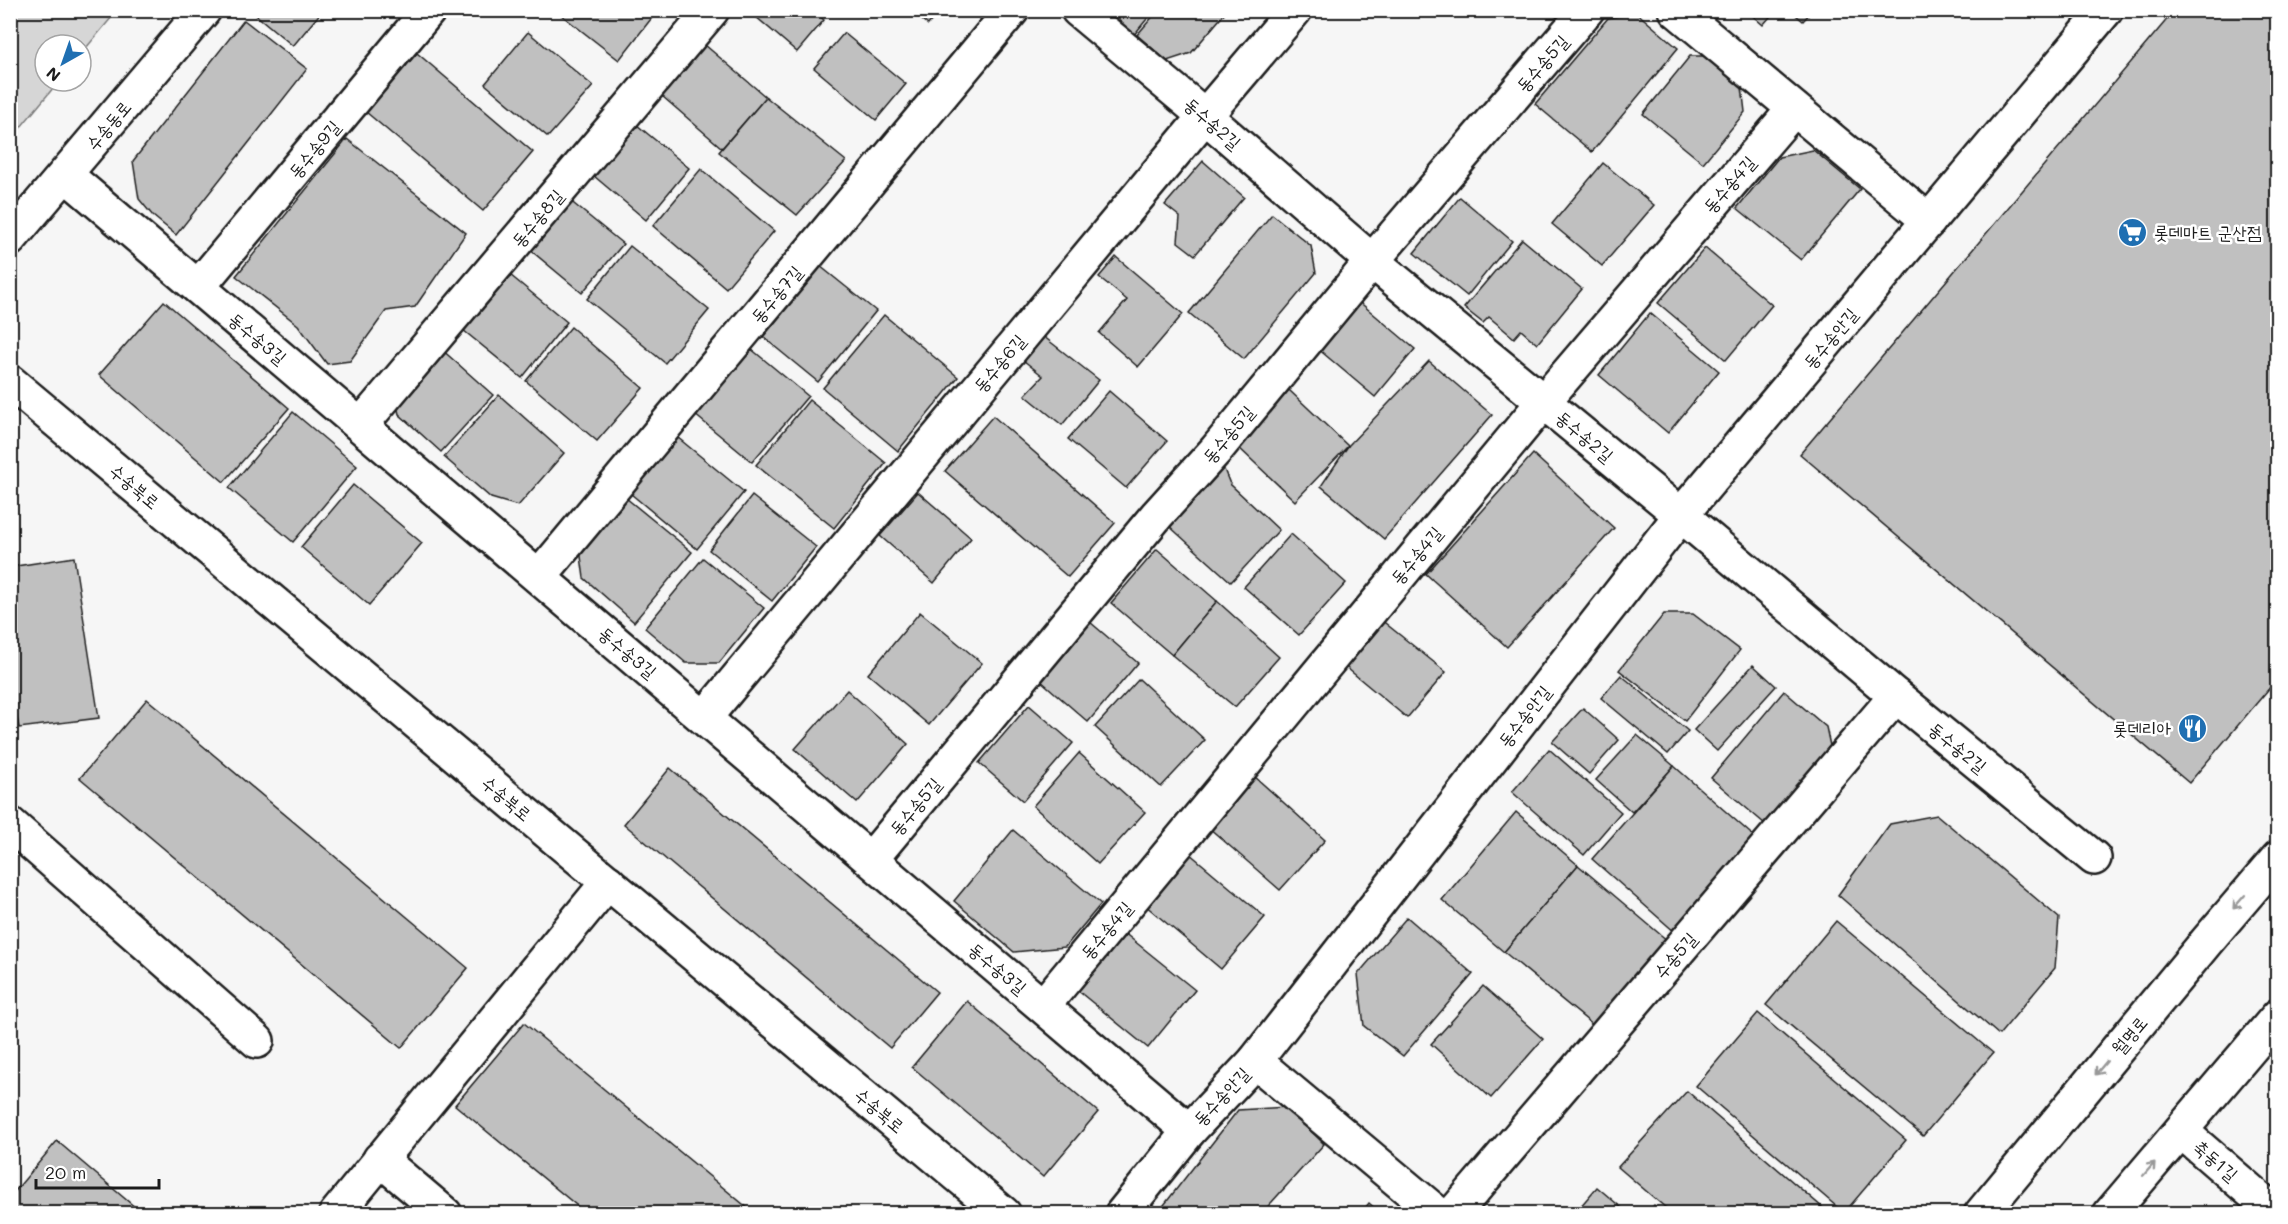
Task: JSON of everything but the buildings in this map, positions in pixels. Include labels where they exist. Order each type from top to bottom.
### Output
[{"type":"street","name":"수송동로","points":[[10,239],[204,10]]},
{"type":"street","name":"동수송9길","points":[[198,287],[429,10]]},
{"type":"street","name":"동수송8길","points":[[361,426],[712,10]]},
{"type":"street","name":"동수송7길","points":[[539,577],[1012,10]]},
{"type":"street","name":"동수송2길","points":[[1078,10],[1372,261],[2094,858]]},
{"type":"street","name":"동수송6길","points":[[705,717],[1204,116],[1295,10]]},
{"type":"street","name":"동수송5길","points":[[871,859],[1157,515],[1216,450],[1372,261],[1587,10]]},
{"type":"street","points":[[1676,10],[1929,221]]},
{"type":"street","name":"동수송안길","points":[[1122,1214],[1189,1131],[1255,1061],[1681,515],[2106,10]]},
{"type":"street","name":"동수송4길","points":[[1043,1006],[1544,401],[1794,109]]},
{"type":"street","name":"동수송3길","points":[[66,175],[1189,1131]]},
{"type":"street","name":"수송북로","points":[[10,382],[1004,1214]]},
{"type":"street","name":"수송5길","points":[[1453,1214],[1896,696]]},
{"type":"street","points":[[10,824],[257,1041]]},
{"type":"street","name":"월명로","points":[[1981,1214],[2206,940],[2277,858]]},
{"type":"street","points":[[336,1214],[608,882]]},
{"type":"street","points":[[2110,1214],[2277,1016]]},
{"type":"street","points":[[1255,1061],[1438,1214]]},
{"type":"street","name":"축동1길","points":[[2181,1131],[2277,1214]]},
{"type":"street","points":[[380,1159],[446,1214]]},
{"type":"shaded area","points":[[11,10],[117,11],[93,40],[93,33],[33,33],[33,93],[49,93],[11,139]]},
{"type":"place","name":"롯데마트 군산점","points":[[2133,232]]},
{"type":"place","name":"롯데리아","points":[[2192,728]]}]
